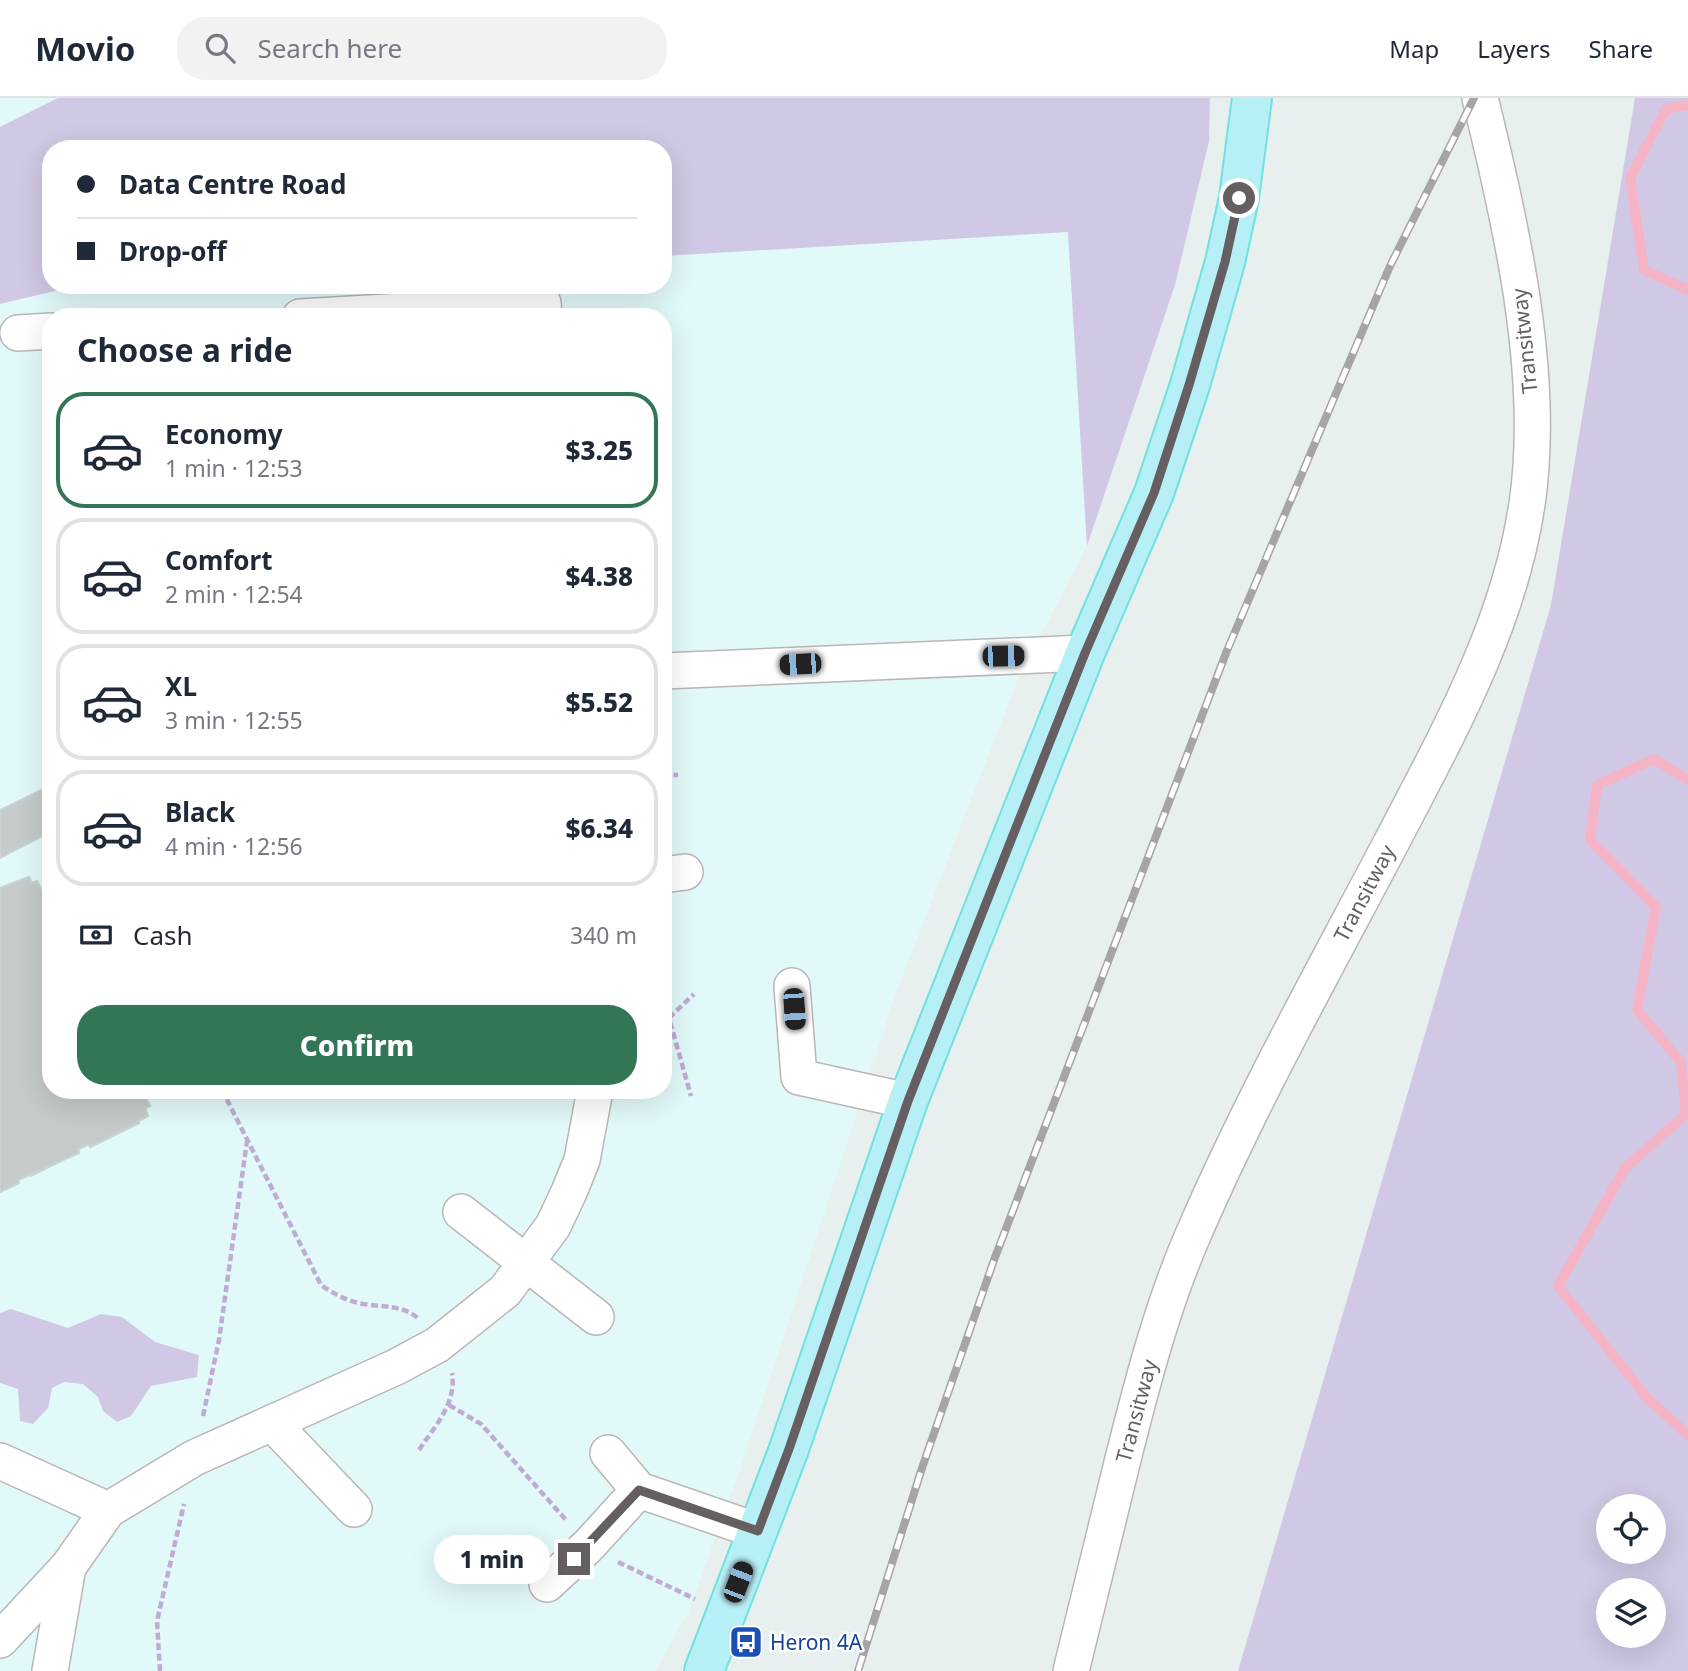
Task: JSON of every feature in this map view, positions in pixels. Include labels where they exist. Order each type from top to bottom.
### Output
[{"type":"main road","points":[[704,1671],[789,1449],[908,1101],[1085,653],[1154,493],[1189,385],[1231,236],[1248,144],[1252,98]]},
{"type":"lane","name":"Transitway","points":[[1070,1671],[1146,1370],[1191,1238],[1265,1083],[1450,731],[1490,640],[1518,555],[1528,502],[1531,455],[1530,376],[1521,297],[1480,98]]},
{"type":"lane","points":[[456,308],[543,303],[543,308]]},
{"type":"lane","points":[[672,671],[1085,653]]},
{"type":"lane","points":[[792,986],[799,1077],[908,1101]]},
{"type":"lane","points":[[0,1640],[68,1567],[108,1510],[194,1458],[396,1367],[437,1345],[505,1290],[528,1263],[553,1226],[582,1160],[593,1099]]},
{"type":"lane","points":[[461,1212],[596,1317]]},
{"type":"lane","points":[[272,1423],[354,1509]]},
{"type":"lane","points":[[608,1453],[639,1490],[758,1531]]},
{"type":"lane","points":[[0,1461],[108,1510]]},
{"type":"lane","points":[[547,1584],[588,1546],[639,1490]]},
{"type":"lane","points":[[50,1671],[68,1567]]},
{"type":"path","points":[[672,775],[678,775]]},
{"type":"path","points":[[672,1013],[694,994]]},
{"type":"path","points":[[672,1037],[691,1096]]},
{"type":"path","points":[[226,1099],[321,1285],[338,1297],[363,1304],[391,1305],[416,1316],[448,1361],[453,1376],[449,1405],[419,1450]]},
{"type":"path","points":[[160,1671],[157,1622],[219,1340],[247,1141]]},
{"type":"shaded area","points":[[0,98],[58,98],[0,127]]},
{"type":"shaded area","points":[[58,98],[1210,98],[1209,141],[1175,285],[1087,546],[1068,232],[672,255],[672,140],[42,140],[42,294],[0,304],[0,127]]},
{"type":"shaded area","points":[[1635,98],[1688,98],[1688,1671],[1238,1671],[1551,605]]},
{"type":"shaded area","points":[[1068,232],[1087,546],[1018,679],[896,993],[739,1473],[688,1613],[655,1671],[0,1671],[0,293],[42,291],[42,294],[672,294],[672,255]]},
{"type":"shaded area","points":[[11,1309],[68,1328],[101,1314],[122,1317],[155,1342],[199,1355],[197,1377],[151,1386],[131,1416],[117,1422],[103,1411],[98,1397],[83,1384],[64,1382],[52,1388],[48,1408],[33,1424],[20,1421],[18,1389],[0,1383],[0,1313]]},
{"type":"building","points":[[42,789],[42,837],[0,858],[0,810]]},
{"type":"building","points":[[29,877],[32,883],[37,881],[42,890],[42,1099],[146,1099],[150,1106],[145,1108],[148,1116],[138,1121],[139,1123],[90,1147],[89,1144],[77,1150],[79,1152],[18,1180],[19,1183],[0,1192],[0,888]]},
{"type":"building","points":[[29,877],[32,883],[37,881],[42,890],[42,1099],[146,1099],[150,1106],[145,1108],[148,1116],[138,1121],[139,1123],[90,1147],[89,1144],[77,1149],[79,1153],[18,1180],[19,1183],[0,1192],[0,888]]},
{"type":"waterway","points":[[1688,105],[1666,109],[1630,178],[1644,270],[1688,290]]},
{"type":"waterway","points":[[1688,780],[1654,759],[1597,785],[1590,840],[1656,907],[1637,1010],[1681,1062],[1686,1114],[1625,1168],[1558,1286],[1648,1399],[1688,1435]]},
{"type":"railway","points":[[858,1671],[922,1468],[994,1260],[1226,653],[1390,266],[1474,98]]},
{"type":"place","name":"Heron 4A","points":[[746,1642]]},
{"type":"route","points":[[574,1559],[639,1490],[758,1531],[789,1449],[908,1101],[1085,653],[1154,493],[1225,262],[1239,198]]}]
